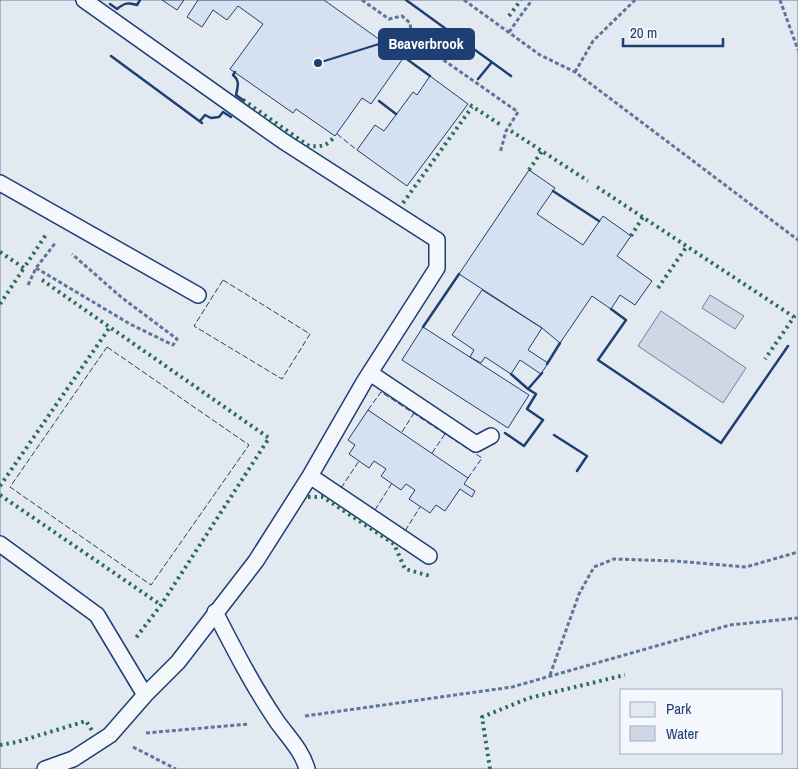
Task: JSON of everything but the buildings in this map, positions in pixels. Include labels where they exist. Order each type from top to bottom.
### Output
[{"type":"lane","points":[[45,769],[72,764],[110,736],[145,695],[178,662],[256,561],[310,476],[370,373],[437,268],[437,240],[283,141],[84,0]]},
{"type":"lane","points":[[0,183],[198,295]]},
{"type":"lane","points":[[370,373],[476,444],[491,436]]},
{"type":"lane","points":[[310,476],[429,556]]},
{"type":"lane","points":[[0,544],[97,615],[145,695]]},
{"type":"lane","points":[[215,612],[248,674],[276,720],[304,758],[307,769]]},
{"type":"path","points":[[362,0],[389,19],[402,16],[410,23],[412,38],[518,112],[506,130],[500,153]]},
{"type":"path","points":[[464,0],[540,55],[575,72],[798,240]]},
{"type":"path","points":[[509,32],[532,0]]},
{"type":"path","points":[[575,72],[593,41],[635,0]]},
{"type":"path","points":[[780,0],[798,50]]},
{"type":"path","points":[[28,285],[36,268],[54,243]]},
{"type":"path","points":[[36,268],[130,324],[173,345],[176,340],[121,297],[72,254],[73,245]]},
{"type":"path","points":[[550,675],[580,594],[594,567],[614,559],[675,561],[746,567],[798,552]]},
{"type":"path","points":[[110,736],[276,720],[512,686],[730,624],[798,618]]},
{"type":"path","points":[[110,736],[176,769]]},
{"type":"green space","points":[[0,0],[798,0],[798,769],[0,769]]},
{"type":"water","points":[[710,295],[744,316],[735,329],[702,308]]},
{"type":"water","points":[[661,311],[746,368],[723,403],[638,346]]},
{"type":"hedge","points":[[509,16],[521,0]]},
{"type":"hedge","points":[[243,100],[309,146],[324,145],[335,136]]},
{"type":"hedge","points":[[470,105],[501,125]]},
{"type":"hedge","points":[[403,203],[472,107]]},
{"type":"hedge","points":[[511,131],[588,181]]},
{"type":"hedge","points":[[529,170],[542,151]]},
{"type":"hedge","points":[[597,187],[794,317],[765,359]]},
{"type":"hedge","points":[[631,236],[643,217]]},
{"type":"hedge","points":[[0,252],[24,268],[47,233]]},
{"type":"hedge","points":[[658,288],[687,246]]},
{"type":"hedge","points":[[0,304],[24,268]]},
{"type":"hedge","points":[[42,280],[269,438],[161,605],[135,639]]},
{"type":"hedge","points":[[0,486],[110,327]]},
{"type":"hedge","points":[[0,495],[161,605]]},
{"type":"hedge","points":[[308,497],[323,497],[394,544],[405,569],[430,576]]},
{"type":"hedge","points":[[490,769],[482,717],[529,698],[625,675]]},
{"type":"hedge","points":[[0,745],[17,742],[86,721],[93,732]]},
{"type":"fence","points":[[337,134],[357,150]]},
{"type":"fence","points":[[223,280],[310,334],[282,379],[194,326],[223,280]]},
{"type":"fence","points":[[107,347],[249,445],[151,585],[10,487],[107,347]]},
{"type":"fence","points":[[368,410],[381,392],[482,458],[468,478]]},
{"type":"fence","points":[[402,432],[414,413]]},
{"type":"fence","points":[[432,453],[445,434]]},
{"type":"fence","points":[[341,488],[359,461]]},
{"type":"fence","points":[[375,510],[392,483]]},
{"type":"fence","points":[[405,531],[420,507]]},
{"type":"wall","points":[[110,4],[117,9],[122,5],[137,5],[140,0]]},
{"type":"wall","points":[[406,0],[511,76]]},
{"type":"wall","points":[[111,56],[202,123]]},
{"type":"wall","points":[[404,57],[430,76]]},
{"type":"wall","points":[[478,79],[492,62]]},
{"type":"wall","points":[[235,72],[233,75],[237,79],[238,84],[236,95],[243,100]]},
{"type":"wall","points":[[379,101],[396,114]]},
{"type":"wall","points":[[200,121],[205,115],[211,118],[219,117],[223,112],[231,117]]},
{"type":"wall","points":[[553,191],[599,221]]},
{"type":"wall","points":[[423,327],[459,274]]},
{"type":"wall","points":[[611,309],[626,320],[598,360],[721,443],[788,346]]},
{"type":"wall","points":[[547,364],[560,343]]},
{"type":"wall","points":[[505,433],[524,446],[543,420],[527,409],[536,394],[528,389],[542,373]]},
{"type":"wall","points":[[511,374],[528,389]]},
{"type":"wall","points":[[554,435],[587,456],[577,471]]},
{"type":"place","name":"Beaverbrook","points":[[318,63]]}]
